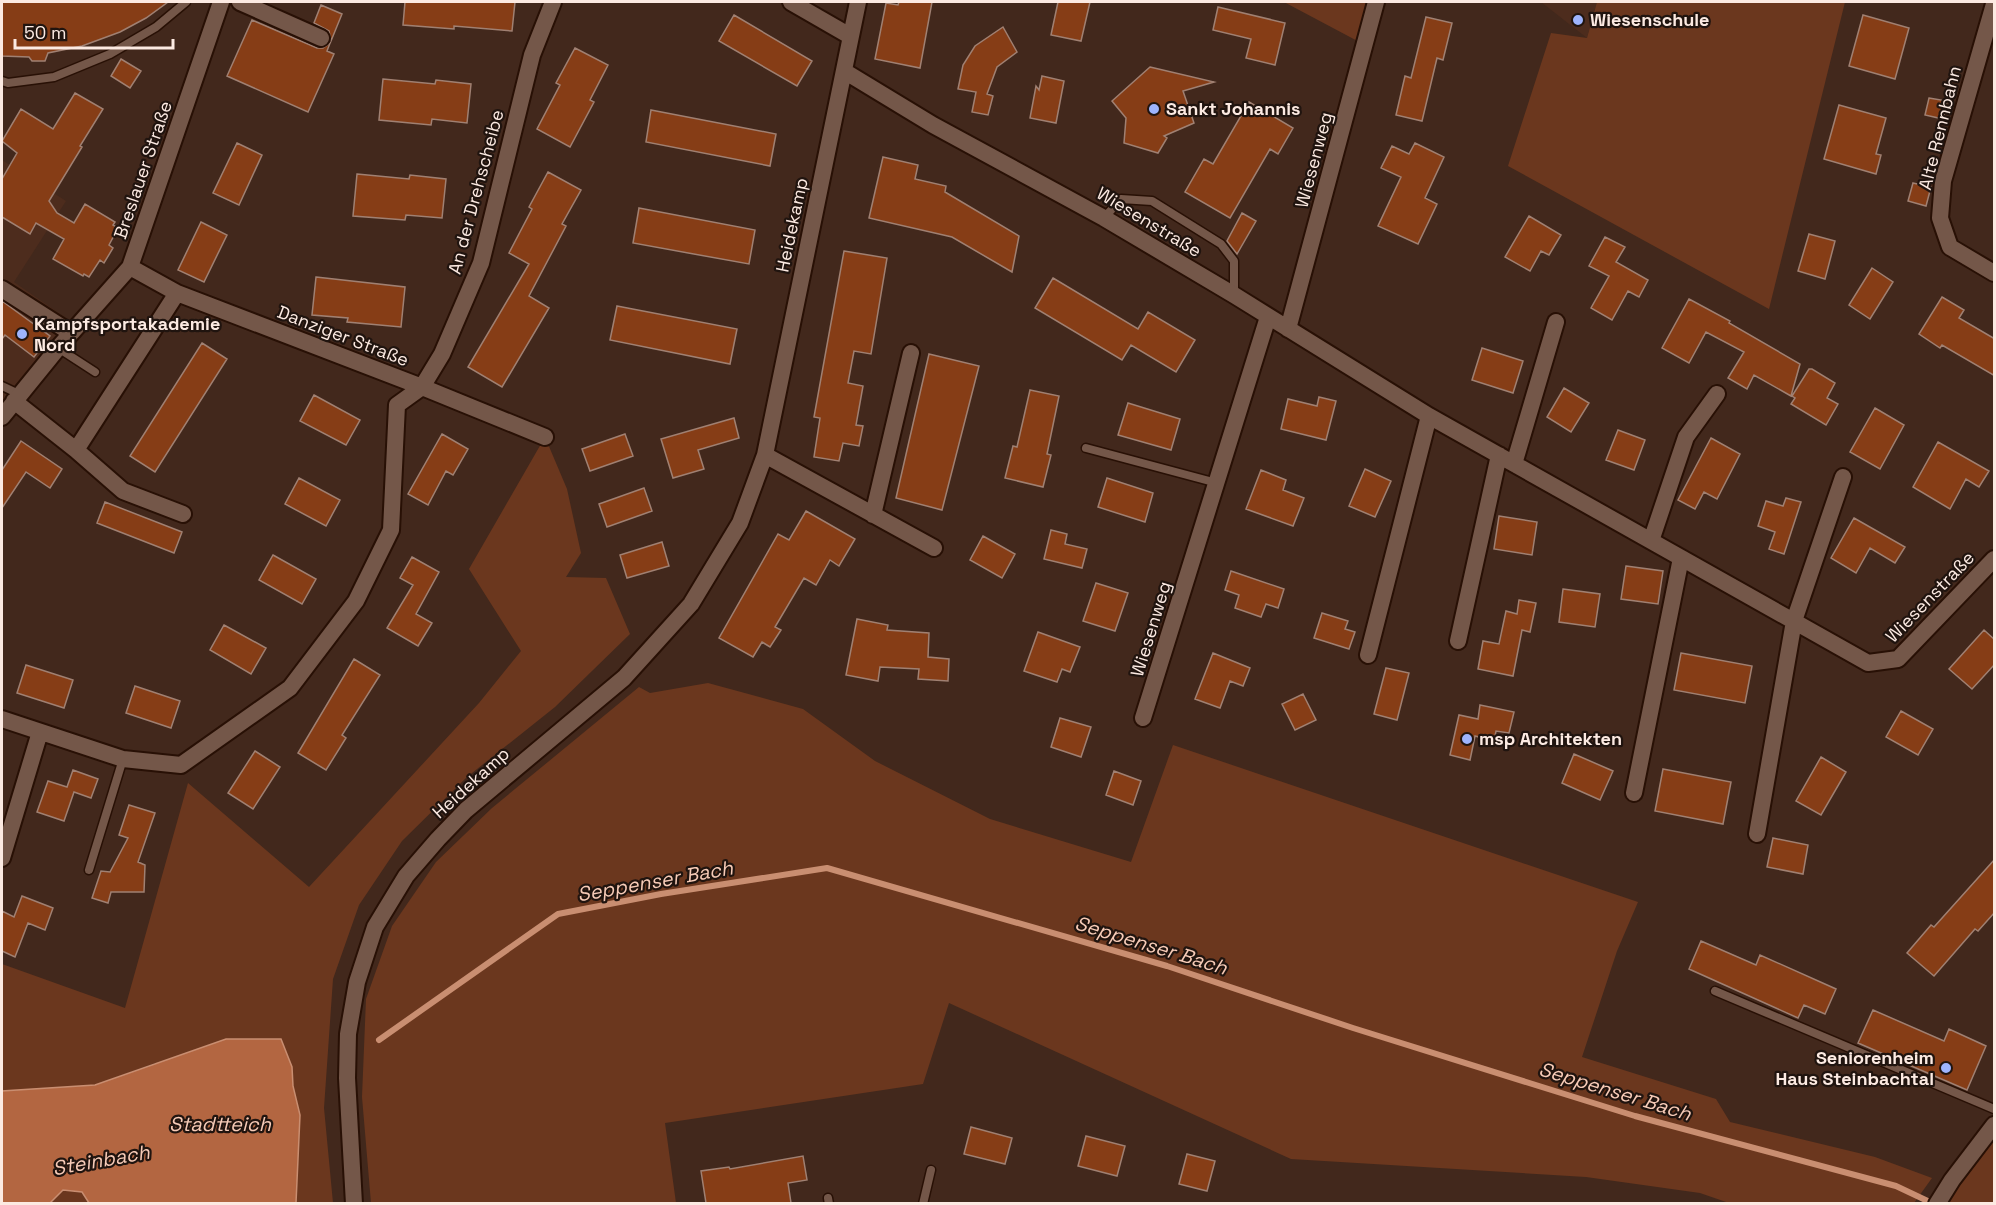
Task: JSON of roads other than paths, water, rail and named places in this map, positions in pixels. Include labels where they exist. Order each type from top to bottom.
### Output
[{"type":"street","name":"Breslauer Straße","points":[[2,417],[58,348],[130,267],[221,2]]},
{"type":"street","points":[[240,2],[321,38]]},
{"type":"street","name":"An der Drehscheibe","points":[[422,387],[442,354],[481,263],[532,55],[553,2]]},
{"type":"street","points":[[791,2],[850,36]]},
{"type":"street","name":"Heidekamp","points":[[354,1203],[347,1078],[348,1034],[357,982],[375,927],[406,876],[466,810],[624,678],[691,604],[740,523],[765,455],[858,2]]},
{"type":"street","name":"Wiesenweg","points":[[1288,329],[1376,2]]},
{"type":"street","name":"Alte Rennbahn","points":[[1995,4],[1943,181],[1940,218],[1950,247],[1995,273]]},
{"type":"street","name":"Wiesenstraße","points":[[844,71],[933,125],[1060,192],[1429,416],[1868,663],[1898,659],[1995,559]]},
{"type":"street","name":"Danziger Straße","points":[[130,267],[177,292],[545,437]]},
{"type":"street","points":[[2,288],[71,333]]},
{"type":"street","points":[[76,450],[177,292]]},
{"type":"street","name":"Wiesenweg","points":[[1143,718],[1268,317]]},
{"type":"street","points":[[1514,464],[1556,322]]},
{"type":"street","points":[[873,515],[911,353]]},
{"type":"street","points":[[2,719],[123,759],[181,765],[290,688],[356,601],[391,530],[398,405],[422,387]]},
{"type":"street","points":[[1651,541],[1686,437],[1716,394]]},
{"type":"street","points":[[17,397],[123,491],[183,514]]},
{"type":"street","points":[[1368,655],[1429,416]]},
{"type":"street","points":[[765,455],[934,548]]},
{"type":"street","points":[[1458,641],[1499,455]]},
{"type":"street","points":[[1757,834],[1794,621],[1843,477]]},
{"type":"street","points":[[1634,793],[1681,558]]},
{"type":"street","points":[[2,858],[40,732]]},
{"type":"street","points":[[1937,1203],[1995,1125]]},
{"type":"lane","points":[[2,81],[8,83],[54,77],[110,54],[156,27],[186,2]]},
{"type":"lane","points":[[1104,218],[1121,199],[1152,201],[1221,244],[1234,261],[1233,295]]},
{"type":"lane","points":[[58,348],[95,372]]},
{"type":"lane","points":[[2,386],[17,397]]},
{"type":"lane","points":[[1086,448],[1217,483]]},
{"type":"lane","points":[[89,870],[123,759]]},
{"type":"lane","points":[[1715,991],[1995,1109]]},
{"type":"lane","points":[[922,1203],[931,1170]]},
{"type":"water","name":"Stadtteich","points":[[226,1039],[281,1039],[292,1067],[293,1086],[300,1115],[296,1203],[89,1203],[82,1192],[63,1190],[50,1203],[2,1203],[2,1091],[95,1085]]},
{"type":"waterway","name":"Seppenser Bach","points":[[379,1040],[558,914],[661,894],[827,868],[1167,966],[1353,1028],[1635,1116],[1896,1186],[1934,1204]]},
{"type":"place","name":"Wiesenschule","points":[[1578,20]]},
{"type":"place","name":"Sankt Johannis","points":[[1154,109]]},
{"type":"place","name":"Kampfsportakademie Nord","points":[[22,334]]},
{"type":"place","name":"msp Architekten","points":[[1467,739]]},
{"type":"place","name":"Seniorenheim Haus Steinbachtal","points":[[1946,1068]]},
{"type":"water label","name":"Steinbach","points":[[101,1160]]}]
